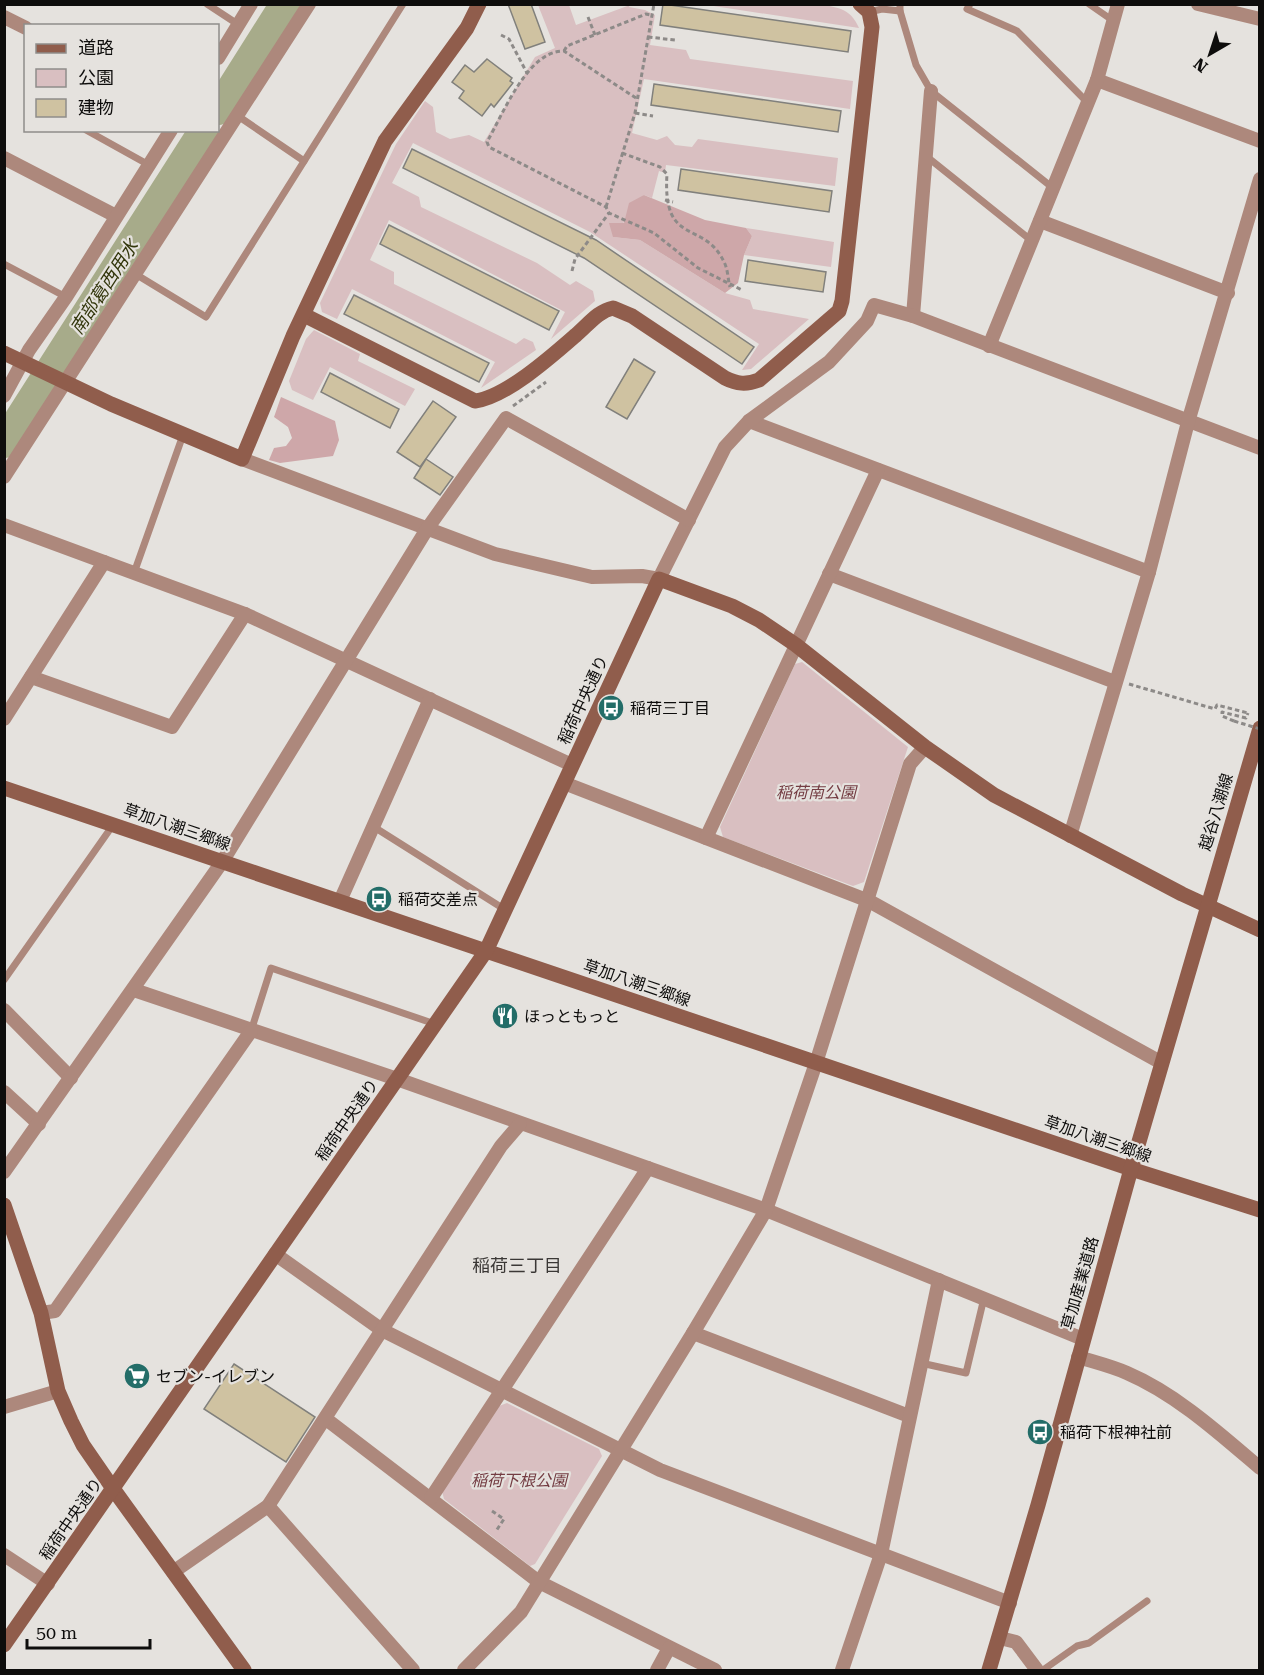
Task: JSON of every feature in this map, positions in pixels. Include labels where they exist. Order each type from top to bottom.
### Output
[{"type":"street","points":[[10,4],[4,15],[24,27]]},
{"type":"street","points":[[219,56],[251,4]]},
{"type":"street","points":[[4,477],[62,380],[137,275],[309,4]]},
{"type":"street","points":[[242,459],[304,315],[385,141],[467,28],[479,4]]},
{"type":"street","points":[[989,346],[1098,80],[1118,4]]},
{"type":"street","points":[[1198,4],[1260,19]]},
{"type":"street","points":[[304,315],[475,401],[498,393],[567,342],[599,314],[613,308],[632,316],[735,383],[748,384],[759,380],[839,311],[842,301],[872,27],[865,8]]},
{"type":"street","points":[[1098,80],[1260,141]]},
{"type":"street","points":[[913,316],[930,91]]},
{"type":"street","points":[[4,396],[28,362],[29,350],[66,297],[170,132]]},
{"type":"street","points":[[4,158],[116,216]]},
{"type":"street","points":[[1070,836],[1149,572],[1188,422],[1260,179]]},
{"type":"street","points":[[1040,221],[1228,293]]},
{"type":"street","points":[[658,579],[725,447],[749,421],[829,362],[867,321],[874,305],[913,316],[1260,448]]},
{"type":"street","points":[[4,353],[28,362],[183,435],[495,554],[592,576],[642,576],[658,579],[732,606],[796,645],[925,747],[994,795],[1070,836],[1260,930]]},
{"type":"street","points":[[4,1172],[222,862],[427,529],[506,418],[689,520]]},
{"type":"street","points":[[749,421],[1149,572]]},
{"type":"street","points":[[705,838],[878,470]]},
{"type":"street","points":[[4,525],[245,614],[572,765]]},
{"type":"street","points":[[4,719],[104,562]]},
{"type":"street","points":[[829,574],[1116,681]]},
{"type":"street","name":"稲荷中央通り","points":[[4,1646],[486,951],[507,910],[658,579]]},
{"type":"street","points":[[32,677],[172,727],[245,614]]},
{"type":"street","points":[[340,901],[430,699]]},
{"type":"street","name":"越谷八潮線","points":[[1207,905],[1260,729]]},
{"type":"street","points":[[464,1671],[521,1612],[766,1210],[869,901],[910,764],[925,747]]},
{"type":"street","points":[[564,783],[869,901],[1162,1063]]},
{"type":"street","name":"草加八潮三郷線","points":[[4,788],[1131,1169],[1260,1210]]},
{"type":"street","name":"草加産業道路","points":[[989,1671],[1207,905]]},
{"type":"street","points":[[134,990],[397,1079],[766,1210],[1083,1339]]},
{"type":"street","points":[[4,1010],[71,1078]]},
{"type":"street","points":[[41,1313],[55,1311],[251,1031]]},
{"type":"street","points":[[4,1092],[39,1124]]},
{"type":"street","points":[[173,1572],[268,1506],[327,1419],[495,1155],[520,1124]]},
{"type":"street","points":[[431,1498],[648,1168]]},
{"type":"street","points":[[4,1205],[41,1313],[58,1390],[83,1445],[244,1671]]},
{"type":"street","points":[[275,1254],[382,1330],[619,1452],[660,1470],[1010,1603]]},
{"type":"street","points":[[843,1671],[881,1554],[939,1280]]},
{"type":"street","points":[[693,1333],[909,1416]]},
{"type":"street","points":[[1078,1357],[1127,1373],[1151,1386],[1189,1410],[1260,1468]]},
{"type":"street","points":[[4,1407],[58,1390]]},
{"type":"street","points":[[327,1419],[539,1582],[715,1671]]},
{"type":"street","points":[[268,1506],[412,1671]]},
{"type":"street","points":[[4,1555],[48,1584]]},
{"type":"street","points":[[1000,1638],[1016,1642],[1037,1671]]},
{"type":"street","points":[[657,1671],[669,1648]]},
{"type":"lane","points":[[207,4],[239,25]]},
{"type":"lane","points":[[137,275],[206,317],[403,4]]},
{"type":"lane","points":[[960,4],[1017,31],[1088,103]]},
{"type":"lane","points":[[1089,4],[1112,20]]},
{"type":"lane","points":[[865,8],[900,8],[916,65],[930,91],[1053,188]]},
{"type":"lane","points":[[238,116],[304,161]]},
{"type":"lane","points":[[90,132],[149,165]]},
{"type":"lane","points":[[926,156],[1032,241]]},
{"type":"lane","points":[[4,264],[66,297]]},
{"type":"lane","points":[[134,573],[183,435]]},
{"type":"lane","points":[[4,980],[113,825]]},
{"type":"lane","points":[[374,826],[507,910]]},
{"type":"lane","points":[[251,1031],[271,968],[435,1023]]},
{"type":"lane","points":[[921,1363],[966,1373],[984,1298]]},
{"type":"lane","points":[[1043,1671],[1077,1646],[1089,1643],[1147,1601]]},
{"type":"path","points":[[606,207],[635,113],[654,4]]},
{"type":"path","points":[[564,51],[567,46],[646,14],[651,15]]},
{"type":"path","points":[[588,17],[595,35]]},
{"type":"path","points":[[501,35],[509,39],[527,73]]},
{"type":"path","points":[[648,37],[675,40]]},
{"type":"path","points":[[636,98],[564,51],[556,51],[543,56],[527,73],[487,142],[489,147],[606,207],[609,213],[654,233],[698,268],[730,287],[742,291]]},
{"type":"path","points":[[635,113],[653,116]]},
{"type":"path","points":[[622,153],[660,167],[667,174],[665,200],[675,222],[709,244],[725,263],[730,287]]},
{"type":"path","points":[[665,200],[673,202]]},
{"type":"path","points":[[572,271],[574,259],[609,213]]},
{"type":"path","points":[[1116,681],[1215,709],[1217,705],[1248,713],[1246,718],[1222,712],[1222,716],[1260,729]]},
{"type":"path","points":[[489,1543],[504,1519],[492,1511]]},
{"type":"green space","points":[[815,4],[842,9],[851,16],[859,28],[707,5]]},
{"type":"green space","points":[[538,5],[569,5],[576,25],[630,5],[629,7],[645,10],[655,15],[650,45],[686,50],[690,59],[853,81],[850,109],[644,79],[632,133],[657,140],[667,136],[675,145],[692,147],[698,139],[838,158],[835,186],[666,165],[665,173],[659,171],[652,198],[644,195],[613,237],[640,240],[725,293],[750,300],[753,309],[809,319],[751,369],[742,370],[759,344],[590,232],[413,143],[392,183],[419,197],[421,207],[537,263],[570,285],[576,281],[593,291],[595,301],[551,339],[565,312],[389,220],[370,260],[394,272],[394,284],[516,344],[524,338],[533,342],[536,350],[481,388],[495,362],[352,289],[337,319],[322,312],[320,303],[396,144],[425,101],[433,107],[436,132],[450,139],[469,135],[484,142],[535,57],[555,48]]},
{"type":"green space","points":[[746,228],[834,242],[831,267],[744,255],[752,236]]},
{"type":"green space","points":[[314,330],[360,354],[358,361],[415,389],[405,406],[330,367],[313,400],[292,390],[289,381],[306,339]]},
{"type":"green space","name":"稲荷南公園","points":[[802,662],[908,747],[864,882],[853,886],[723,837],[720,827],[795,664]]},
{"type":"green space","name":"稲荷下根公園","points":[[507,1403],[599,1449],[602,1456],[535,1564],[530,1566],[444,1499],[442,1491],[499,1406]]},
{"type":"shaded area","points":[[644,195],[705,220],[746,228],[752,236],[744,255],[738,283],[725,293],[640,240],[613,237],[609,223],[624,223],[629,203]]},
{"type":"shaded area","points":[[281,397],[335,421],[339,440],[333,456],[280,463],[269,460],[274,448],[286,446],[292,438],[288,427],[274,417]]},
{"type":"building","points":[[508,4],[531,4],[545,42],[525,49]]},
{"type":"building","points":[[663,4],[851,31],[848,52],[660,25]]},
{"type":"building","points":[[487,59],[512,78],[510,81],[513,83],[494,107],[491,104],[482,116],[459,98],[464,91],[452,82],[465,65],[474,72]]},
{"type":"building","points":[[654,84],[841,111],[838,132],[651,105]]},
{"type":"building","points":[[412,149],[596,240],[754,347],[742,364],[584,258],[403,168]]},
{"type":"building","points":[[681,169],[832,191],[829,212],[678,190]]},
{"type":"building","points":[[389,225],[559,311],[549,330],[380,244]]},
{"type":"building","points":[[748,260],[826,272],[823,292],[745,281]]},
{"type":"building","points":[[354,295],[489,363],[479,382],[344,314]]},
{"type":"building","points":[[634,359],[655,372],[627,419],[606,407]]},
{"type":"building","points":[[330,373],[399,409],[390,428],[321,392]]},
{"type":"building","points":[[433,401],[456,417],[420,467],[397,452]]},
{"type":"building","points":[[426,459],[453,477],[440,495],[414,478]]},
{"type":"building","points":[[234,1364],[315,1417],[286,1462],[204,1409]]},
{"type":"waterway","name":"南部葛西用水","points":[[219,108],[285,4]]},
{"type":"waterway","name":"南部葛西用水","points":[[4,443],[203,132]]},
{"type":"place","name":"稲荷三丁目","points":[[611,708]]},
{"type":"place","name":"稲荷交差点","points":[[379,899]]},
{"type":"place","name":"ほっともっと","points":[[505,1016]]},
{"type":"place","name":"セブン-イレブン","points":[[137,1376]]},
{"type":"place","name":"稲荷下根神社前","points":[[1040,1432]]},
{"type":"district","name":"稲荷三丁目","points":[[517,1265]]}]
